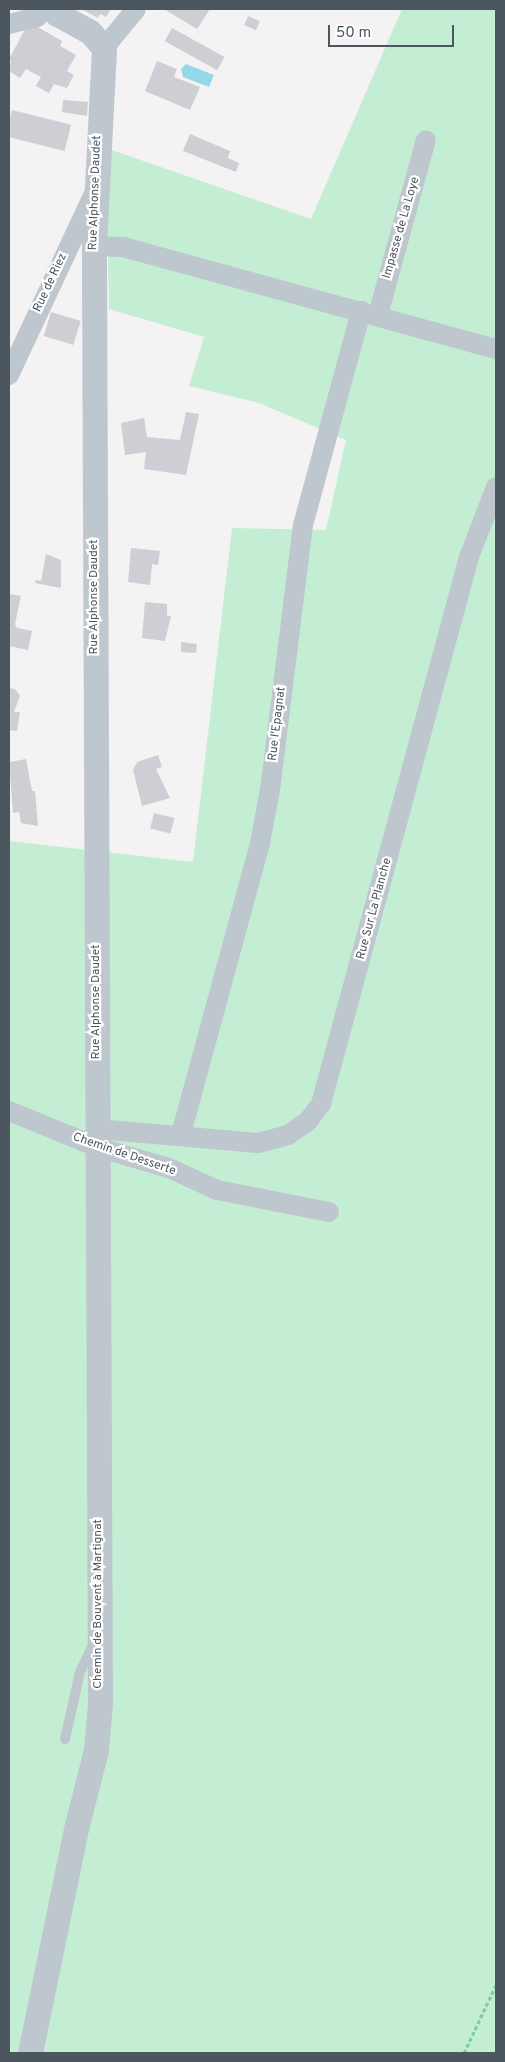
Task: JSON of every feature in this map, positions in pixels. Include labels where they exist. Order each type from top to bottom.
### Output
[{"type":"street","points":[[9,24],[38,17],[44,9]]},
{"type":"street","points":[[54,9],[57,14],[90,32],[104,48],[136,9]]},
{"type":"street","name":"Rue Alphonse Daudet","points":[[97,1138],[94,191],[104,48]]},
{"type":"street","name":"Impasse de La Loye","points":[[369,313],[426,140]]},
{"type":"street","name":"Rue de Riez","points":[[9,375],[94,191]]},
{"type":"street","points":[[94,246],[123,247],[496,349]]},
{"type":"street","name":"Rue l'Epagnat","points":[[182,1134],[260,843],[270,790],[303,525],[369,313]]},
{"type":"street","name":"Rue Sur La Planche","points":[[97,1138],[182,1134],[258,1143],[288,1135],[308,1121],[321,1104],[469,557],[496,487]]},
{"type":"street","name":"Chemin de Desserte","points":[[9,1111],[97,1138],[217,1190],[329,1212]]},
{"type":"street","name":"Chemin de Bouvent à Martignat","points":[[30,2053],[77,1825],[96,1750],[99,1633],[97,1138]]},
{"type":"lane","points":[[65,1739],[80,1672],[99,1633]]},
{"type":"path","points":[[464,2053],[496,1985]]},
{"type":"green space","points":[[402,9],[496,9],[496,2050],[494,2053],[9,2053],[9,841],[193,862],[232,528],[326,530],[346,440],[259,403],[189,386],[204,337],[109,309],[106,148],[311,219]]},
{"type":"water","points":[[186,64],[214,75],[209,87],[183,77],[181,69]]},
{"type":"building","points":[[81,9],[111,9],[106,17],[100,14],[98,18]]},
{"type":"building","points":[[164,9],[210,9],[197,29]]},
{"type":"building","points":[[248,16],[260,21],[256,30],[244,25]]},
{"type":"building","points":[[29,22],[62,41],[60,46],[76,55],[67,71],[74,75],[67,88],[54,84],[49,93],[36,86],[41,77],[26,69],[20,78],[9,71],[11,61],[9,59]]},
{"type":"building","points":[[172,28],[224,57],[217,70],[165,41]]},
{"type":"building","points":[[157,61],[177,69],[174,77],[200,87],[190,110],[145,91]]},
{"type":"building","points":[[63,100],[88,102],[87,116],[62,112]]},
{"type":"building","points":[[12,110],[71,125],[65,151],[9,137],[9,122]]},
{"type":"building","points":[[190,134],[230,151],[228,158],[239,163],[236,172],[183,151]]},
{"type":"building","points":[[51,312],[81,321],[73,345],[44,336]]},
{"type":"building","points":[[186,412],[199,414],[186,475],[144,469],[146,452],[125,455],[121,423],[144,418],[147,437],[180,440]]},
{"type":"building","points":[[131,548],[160,551],[158,565],[152,564],[150,585],[128,582]]},
{"type":"building","points":[[46,554],[61,560],[61,588],[35,583],[36,580],[41,581]]},
{"type":"building","points":[[9,594],[21,596],[15,624],[17,628],[32,631],[28,650],[9,646]]},
{"type":"building","points":[[145,602],[167,604],[167,616],[171,616],[165,641],[142,638]]},
{"type":"building","points":[[181,642],[197,644],[196,653],[181,652]]},
{"type":"building","points":[[9,688],[15,689],[20,696],[14,712],[20,712],[17,731],[9,730]]},
{"type":"building","points":[[158,755],[162,767],[156,769],[170,798],[142,806],[133,770],[137,762]]},
{"type":"building","points":[[26,759],[32,791],[35,791],[38,826],[21,823],[19,812],[13,813],[9,762]]},
{"type":"building","points":[[154,813],[174,818],[171,834],[150,829]]}]
